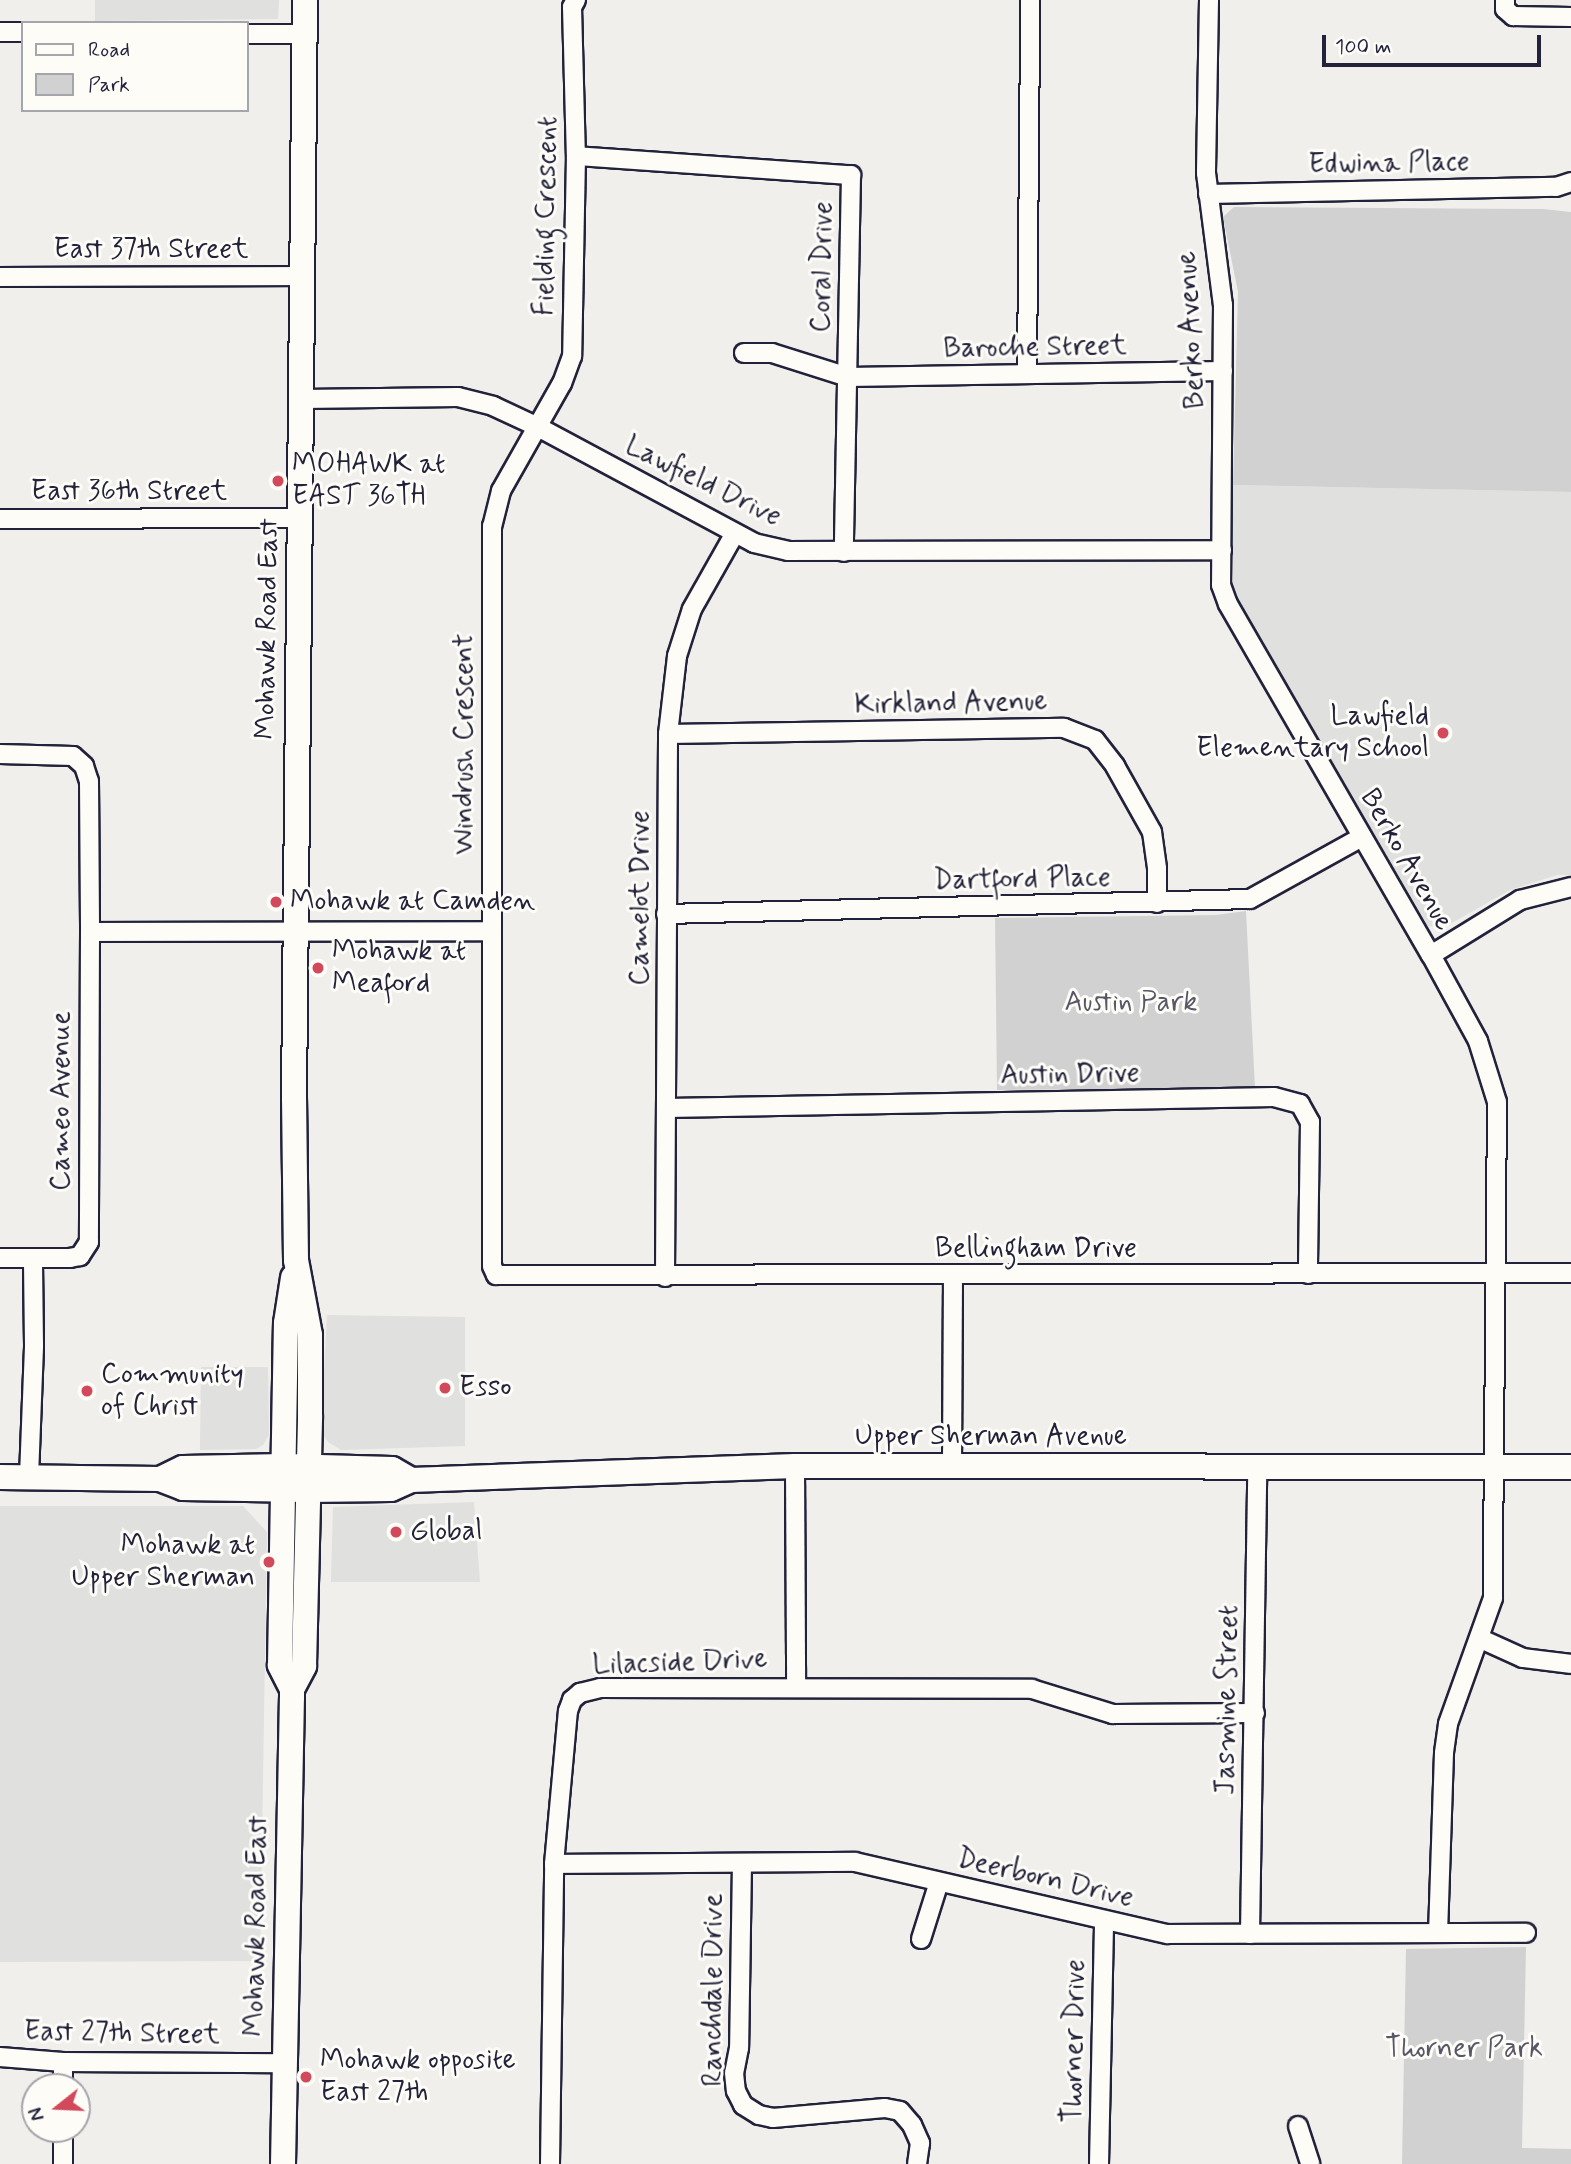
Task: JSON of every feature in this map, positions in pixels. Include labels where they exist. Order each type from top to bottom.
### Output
[{"type":"main road","name":"Mohawk Road East","points":[[283,2164],[292,1689],[280,1665],[310,1335],[296,1260],[295,933],[305,0]]},
{"type":"main road","name":"Upper Sherman Avenue","points":[[0,1477],[160,1479],[183,1488],[295,1478],[391,1489],[411,1480],[796,1466],[1571,1467]]},
{"type":"street","name":"Fielding Crescent","points":[[538,427],[562,383],[572,356],[576,156],[572,7],[576,0]]},
{"type":"street","points":[[1027,374],[1030,0]]},
{"type":"street","name":"Berko Avenue","points":[[1209,0],[1208,194],[1222,295],[1221,584],[1228,604],[1478,1041],[1497,1102],[1498,1273],[1493,1598],[1481,1639],[1448,1724],[1444,1753],[1438,1932]]},
{"type":"street","points":[[1505,0],[1506,10],[1513,16],[1571,17]]},
{"type":"street","points":[[0,32],[21,32]]},
{"type":"street","points":[[248,34],[304,34]]},
{"type":"street","name":"Coral Drive","points":[[576,156],[851,175],[844,552]]},
{"type":"street","name":"Edwina Place","points":[[1208,194],[1556,187],[1571,182]]},
{"type":"street","name":"East 37th Street","points":[[0,277],[303,276]]},
{"type":"street","name":"Baroche Street","points":[[744,353],[772,353],[848,377],[1223,371]]},
{"type":"street","name":"Lawfield Drive","points":[[302,399],[458,397],[493,406],[538,427],[754,543],[788,551],[1222,550]]},
{"type":"street","name":"Windrush Crescent","points":[[502,1277],[496,1275],[492,1266],[492,526],[501,491],[538,427]]},
{"type":"street","name":"East 36th Street","points":[[0,519],[299,518]]},
{"type":"street","name":"Camelot Drive","points":[[665,1277],[668,734],[677,656],[692,609],[735,533]]},
{"type":"street","name":"Kirkland Avenue","points":[[668,734],[1064,728],[1095,740],[1115,766],[1152,832],[1157,869],[1157,903]]},
{"type":"street","name":"Cameo Avenue","points":[[0,754],[73,756],[84,766],[89,780],[89,1242],[80,1256],[33,1258]]},
{"type":"street","name":"Dartford Place","points":[[666,914],[1250,899],[1362,837]]},
{"type":"street","points":[[1431,955],[1520,900],[1571,887]]},
{"type":"street","points":[[90,932],[490,931]]},
{"type":"street","name":"Austin Drive","points":[[667,1108],[1275,1097],[1300,1104],[1310,1122],[1308,1274]]},
{"type":"street","points":[[0,1258],[33,1258],[34,1345],[29,1477]]},
{"type":"street","name":"Bellingham Drive","points":[[502,1277],[1571,1273]]},
{"type":"street","points":[[952,1468],[953,1276]]},
{"type":"street","points":[[796,1466],[796,1686]]},
{"type":"street","name":"Jasmine Street","points":[[1250,1934],[1257,1468]]},
{"type":"street","points":[[1481,1639],[1523,1658],[1571,1664]]},
{"type":"street","name":"Lilacside Drive","points":[[551,2164],[554,1864],[568,1711],[572,1700],[580,1693],[600,1688],[796,1686],[1032,1689],[1113,1714],[1255,1713]]},
{"type":"street","name":"Deerborn Drive","points":[[554,1864],[855,1862],[1168,1934],[1526,1933]]},
{"type":"street","name":"Ranchdale Drive","points":[[741,1863],[739,2048],[734,2073],[736,2091],[743,2105],[759,2115],[773,2118],[885,2108],[901,2111],[912,2125],[920,2143],[917,2164]]},
{"type":"street","points":[[921,1939],[939,1882]]},
{"type":"street","name":"Thorner Drive","points":[[1099,2164],[1104,1920]]},
{"type":"street","name":"East 27th Street","points":[[0,2057],[63,2062],[284,2063]]},
{"type":"street","points":[[63,2062],[63,2073]]},
{"type":"street","points":[[1298,2126],[1310,2164]]},
{"type":"street","points":[[63,2143],[63,2164]]},
{"type":"shaded area","points":[[95,0],[279,0],[278,19],[95,21]]},
{"type":"shaded area","name":"Lawfield Elementary School","points":[[1233,485],[1571,492],[1571,875],[1557,875],[1510,890],[1443,928],[1428,926],[1233,591]]},
{"type":"shaded area","points":[[327,1315],[465,1317],[465,1446],[341,1450],[328,1442],[321,1431]]},
{"type":"shaded area","points":[[201,1367],[268,1367],[269,1435],[263,1445],[256,1449],[200,1450]]},
{"type":"shaded area","points":[[474,1502],[480,1582],[331,1582],[333,1507]]},
{"type":"shaded area","points":[[0,1506],[243,1506],[267,1532],[260,1961],[0,1962]]},
{"type":"green space","points":[[1234,207],[1543,209],[1571,212],[1571,492],[1233,485],[1238,292],[1223,217]]},
{"type":"green space","name":"Austin Park","points":[[1246,911],[1255,1088],[997,1090],[995,918],[1216,915]]},
{"type":"green space","name":"Thorner Park","points":[[1526,1947],[1522,2148],[1571,2149],[1571,2164],[1402,2164],[1406,1949]]},
{"type":"place","name":"MOHAWK at EAST 36TH","points":[[278,481]]},
{"type":"place","name":"Lawfield Elementary School","points":[[1443,733]]},
{"type":"place","name":"Mohawk at Camden","points":[[276,902]]},
{"type":"place","name":"Mohawk at Meaford","points":[[318,968]]},
{"type":"place","name":"Esso","points":[[445,1388]]},
{"type":"place","name":"Community of Christ","points":[[87,1391]]},
{"type":"place","name":"Global","points":[[396,1532]]},
{"type":"place","name":"Mohawk at Upper Sherman","points":[[269,1562]]},
{"type":"place","name":"Mohawk opposite East 27th","points":[[306,2077]]}]
